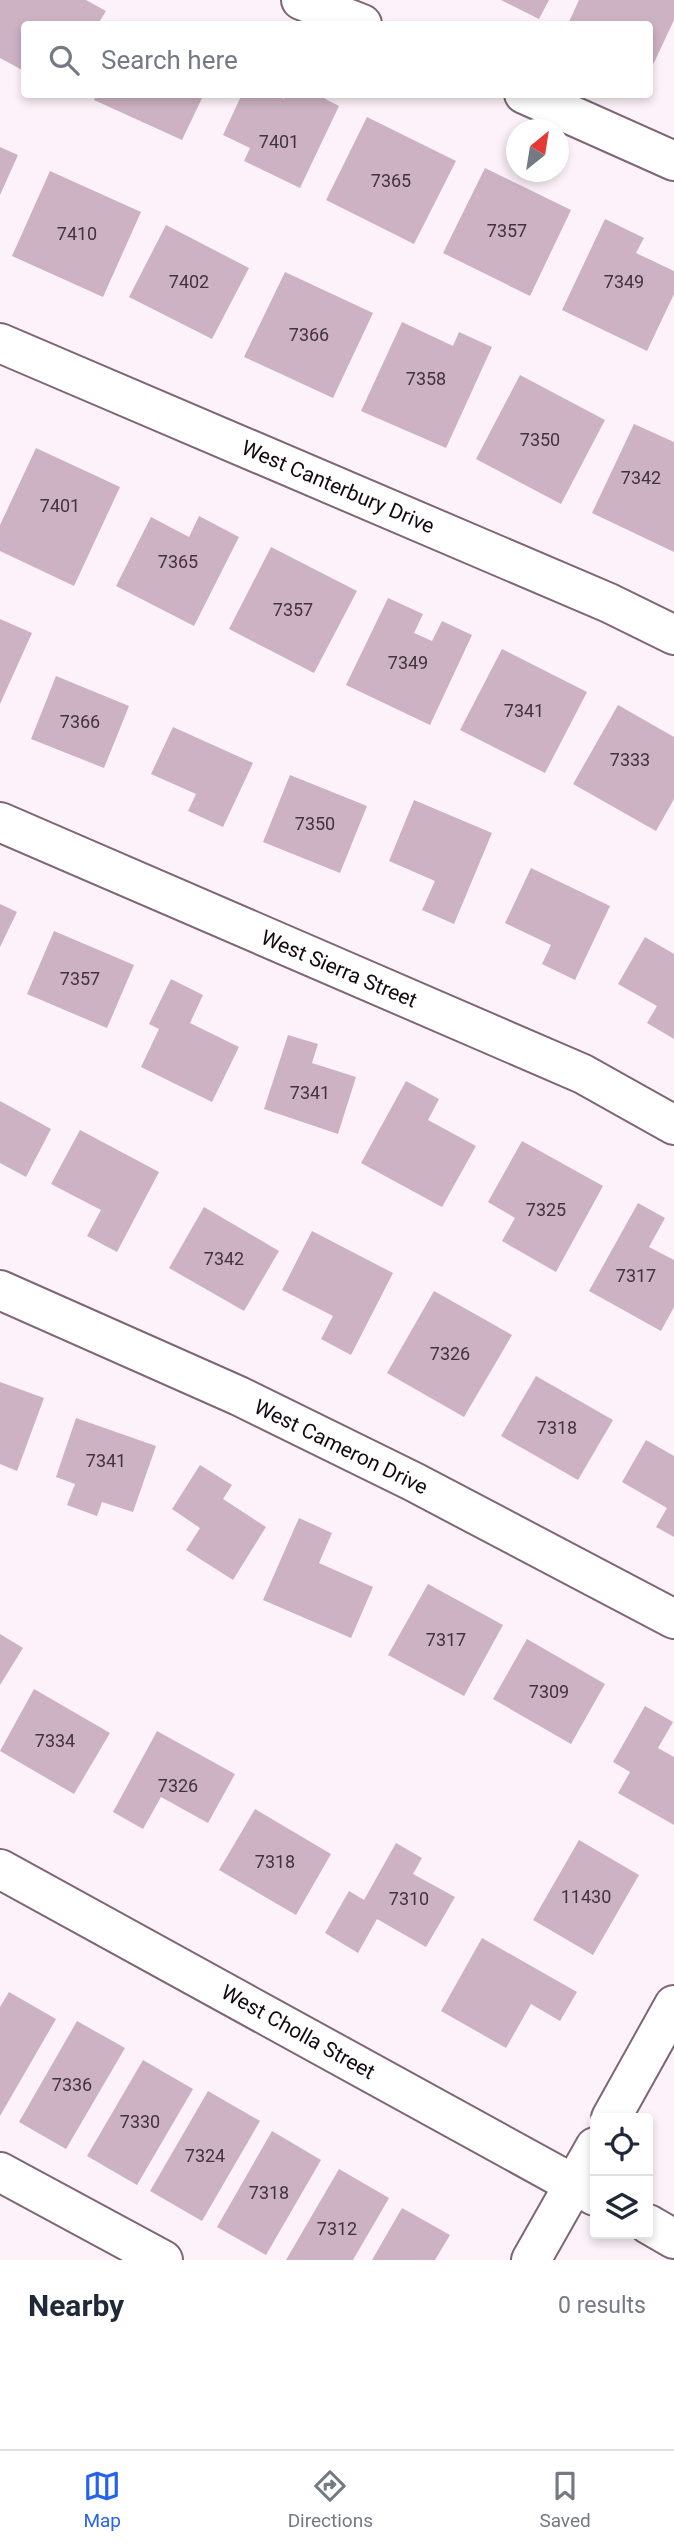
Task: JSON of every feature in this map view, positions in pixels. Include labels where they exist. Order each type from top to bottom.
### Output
[{"type":"street","points":[[301,0],[354,21]]},
{"type":"street","points":[[533,98],[674,161]]},
{"type":"street","name":"West Canterbury Drive","points":[[0,343],[609,603],[674,635]]},
{"type":"street","name":"West Sierra Street","points":[[0,821],[583,1074],[674,1125]]},
{"type":"street","name":"West Cameron Drive","points":[[0,1290],[239,1396],[414,1482],[674,1619]]},
{"type":"street","name":"West Cholla Street","points":[[0,1869],[585,2190]]},
{"type":"street","points":[[614,2113],[674,2005]]},
{"type":"street","points":[[531,2260],[585,2190],[590,2168]]},
{"type":"street","points":[[0,2172],[163,2260]]},
{"type":"street","points":[[653,2227],[674,2239]]},
{"type":"building","points":[[0,0],[86,0],[106,11],[100,21],[21,21],[21,69],[0,58]]},
{"type":"building","points":[[501,0],[549,0],[539,19]]},
{"type":"building","points":[[579,0],[674,0],[674,20],[653,65],[653,21],[569,21]]},
{"type":"building","points":[[95,98],[202,98],[182,140]]},
{"type":"building","points":[[240,98],[324,98],[339,106],[300,188],[244,161],[250,148],[223,135]]},
{"type":"building","points":[[367,117],[456,161],[414,244],[326,200]]},
{"type":"building","points":[[0,147],[18,155],[0,195]]},
{"type":"building","points":[[485,168],[506,178],[506,182],[514,182],[571,210],[530,296],[443,253]]},
{"type":"building","points":[[50,171],[141,212],[103,297],[12,256]]},
{"type":"building","points":[[605,219],[644,238],[636,253],[674,271],[674,294],[647,351],[562,310]]},
{"type":"building","points":[[166,225],[249,268],[212,339],[129,297]]},
{"type":"building","points":[[285,272],[373,313],[333,398],[244,357]]},
{"type":"building","points":[[402,322],[453,346],[459,332],[492,347],[446,448],[361,411]]},
{"type":"building","points":[[520,375],[605,420],[561,504],[476,459]]},
{"type":"building","points":[[634,424],[674,442],[674,552],[592,513]]},
{"type":"building","points":[[36,448],[120,487],[74,586],[0,551],[0,525]]},
{"type":"building","points":[[199,516],[239,537],[194,626],[116,586],[151,517],[189,537]]},
{"type":"building","points":[[271,547],[357,591],[314,673],[229,629]]},
{"type":"building","points":[[388,598],[423,614],[414,633],[432,641],[442,621],[472,635],[430,725],[346,685]]},
{"type":"building","points":[[0,619],[32,633],[0,704]]},
{"type":"building","points":[[502,649],[587,692],[545,773],[460,730]]},
{"type":"building","points":[[56,676],[129,706],[104,768],[31,739]]},
{"type":"building","points":[[618,705],[674,737],[674,799],[656,831],[573,784]]},
{"type":"building","points":[[173,727],[253,763],[223,827],[188,811],[196,794],[151,774]]},
{"type":"building","points":[[290,775],[367,806],[340,873],[263,842]]},
{"type":"building","points":[[414,800],[492,833],[454,924],[422,910],[435,881],[389,861]]},
{"type":"building","points":[[531,868],[610,906],[575,980],[542,964],[551,945],[505,923]]},
{"type":"building","points":[[0,904],[17,912],[0,947]]},
{"type":"building","points":[[54,931],[134,965],[107,1028],[27,994]]},
{"type":"building","points":[[645,937],[674,954],[674,1039],[647,1023],[657,1006],[618,984]]},
{"type":"building","points":[[171,979],[203,995],[190,1023],[239,1047],[212,1102],[141,1067],[159,1029],[149,1024]]},
{"type":"building","points":[[288,1035],[318,1044],[312,1063],[356,1077],[338,1134],[264,1109]]},
{"type":"building","points":[[406,1081],[439,1099],[428,1120],[476,1146],[442,1207],[361,1163]]},
{"type":"building","points":[[0,1101],[51,1129],[26,1177],[0,1163]]},
{"type":"building","points":[[80,1130],[159,1172],[117,1252],[87,1236],[101,1210],[51,1184]]},
{"type":"building","points":[[522,1141],[603,1186],[556,1272],[502,1241],[515,1218],[488,1202]]},
{"type":"building","points":[[638,1203],[665,1218],[649,1247],[674,1260],[674,1307],[661,1331],[589,1291]]},
{"type":"building","points":[[204,1207],[279,1251],[244,1311],[169,1268]]},
{"type":"building","points":[[312,1231],[393,1273],[351,1355],[321,1339],[333,1316],[282,1290]]},
{"type":"building","points":[[434,1291],[512,1335],[464,1417],[387,1373]]},
{"type":"building","points":[[536,1376],[613,1420],[578,1480],[501,1436]]},
{"type":"building","points":[[0,1382],[44,1398],[17,1471],[0,1464]]},
{"type":"building","points":[[76,1418],[156,1446],[133,1512],[102,1502],[97,1516],[67,1505],[75,1484],[56,1477]]},
{"type":"building","points":[[646,1440],[674,1456],[674,1537],[656,1527],[667,1508],[622,1482]]},
{"type":"building","points":[[200,1465],[232,1485],[223,1499],[266,1527],[233,1580],[186,1550],[200,1528],[172,1509]]},
{"type":"building","points":[[299,1518],[332,1533],[319,1563],[373,1587],[351,1638],[263,1600]]},
{"type":"building","points":[[428,1584],[503,1625],[464,1696],[388,1655]]},
{"type":"building","points":[[0,1634],[23,1648],[0,1685]]},
{"type":"building","points":[[527,1639],[605,1684],[571,1744],[493,1699]]},
{"type":"building","points":[[34,1689],[110,1733],[74,1794],[0,1751]]},
{"type":"building","points":[[645,1706],[673,1722],[658,1748],[674,1757],[674,1825],[618,1793],[630,1772],[613,1762]]},
{"type":"building","points":[[157,1731],[235,1774],[208,1823],[161,1797],[143,1829],[113,1812]]},
{"type":"building","points":[[255,1809],[331,1854],[296,1915],[219,1870]]},
{"type":"building","points":[[579,1840],[639,1875],[593,1955],[533,1920]]},
{"type":"building","points":[[396,1843],[422,1858],[413,1874],[455,1897],[426,1947],[377,1919],[358,1953],[325,1933],[349,1891],[364,1900]]},
{"type":"building","points":[[482,1938],[577,1992],[560,2021],[531,2004],[506,2048],[441,2011]]},
{"type":"building","points":[[9,1992],[56,2019],[0,2116],[0,2007]]},
{"type":"building","points":[[77,2021],[125,2048],[66,2149],[19,2122]]},
{"type":"building","points":[[143,2060],[193,2089],[137,2185],[87,2156]]},
{"type":"building","points":[[208,2091],[260,2121],[202,2221],[150,2191]]},
{"type":"building","points":[[272,2131],[321,2160],[266,2255],[217,2227]]},
{"type":"building","points":[[339,2169],[389,2198],[353,2260],[286,2260]]},
{"type":"building","points":[[402,2208],[450,2235],[435,2260],[372,2260]]}]
